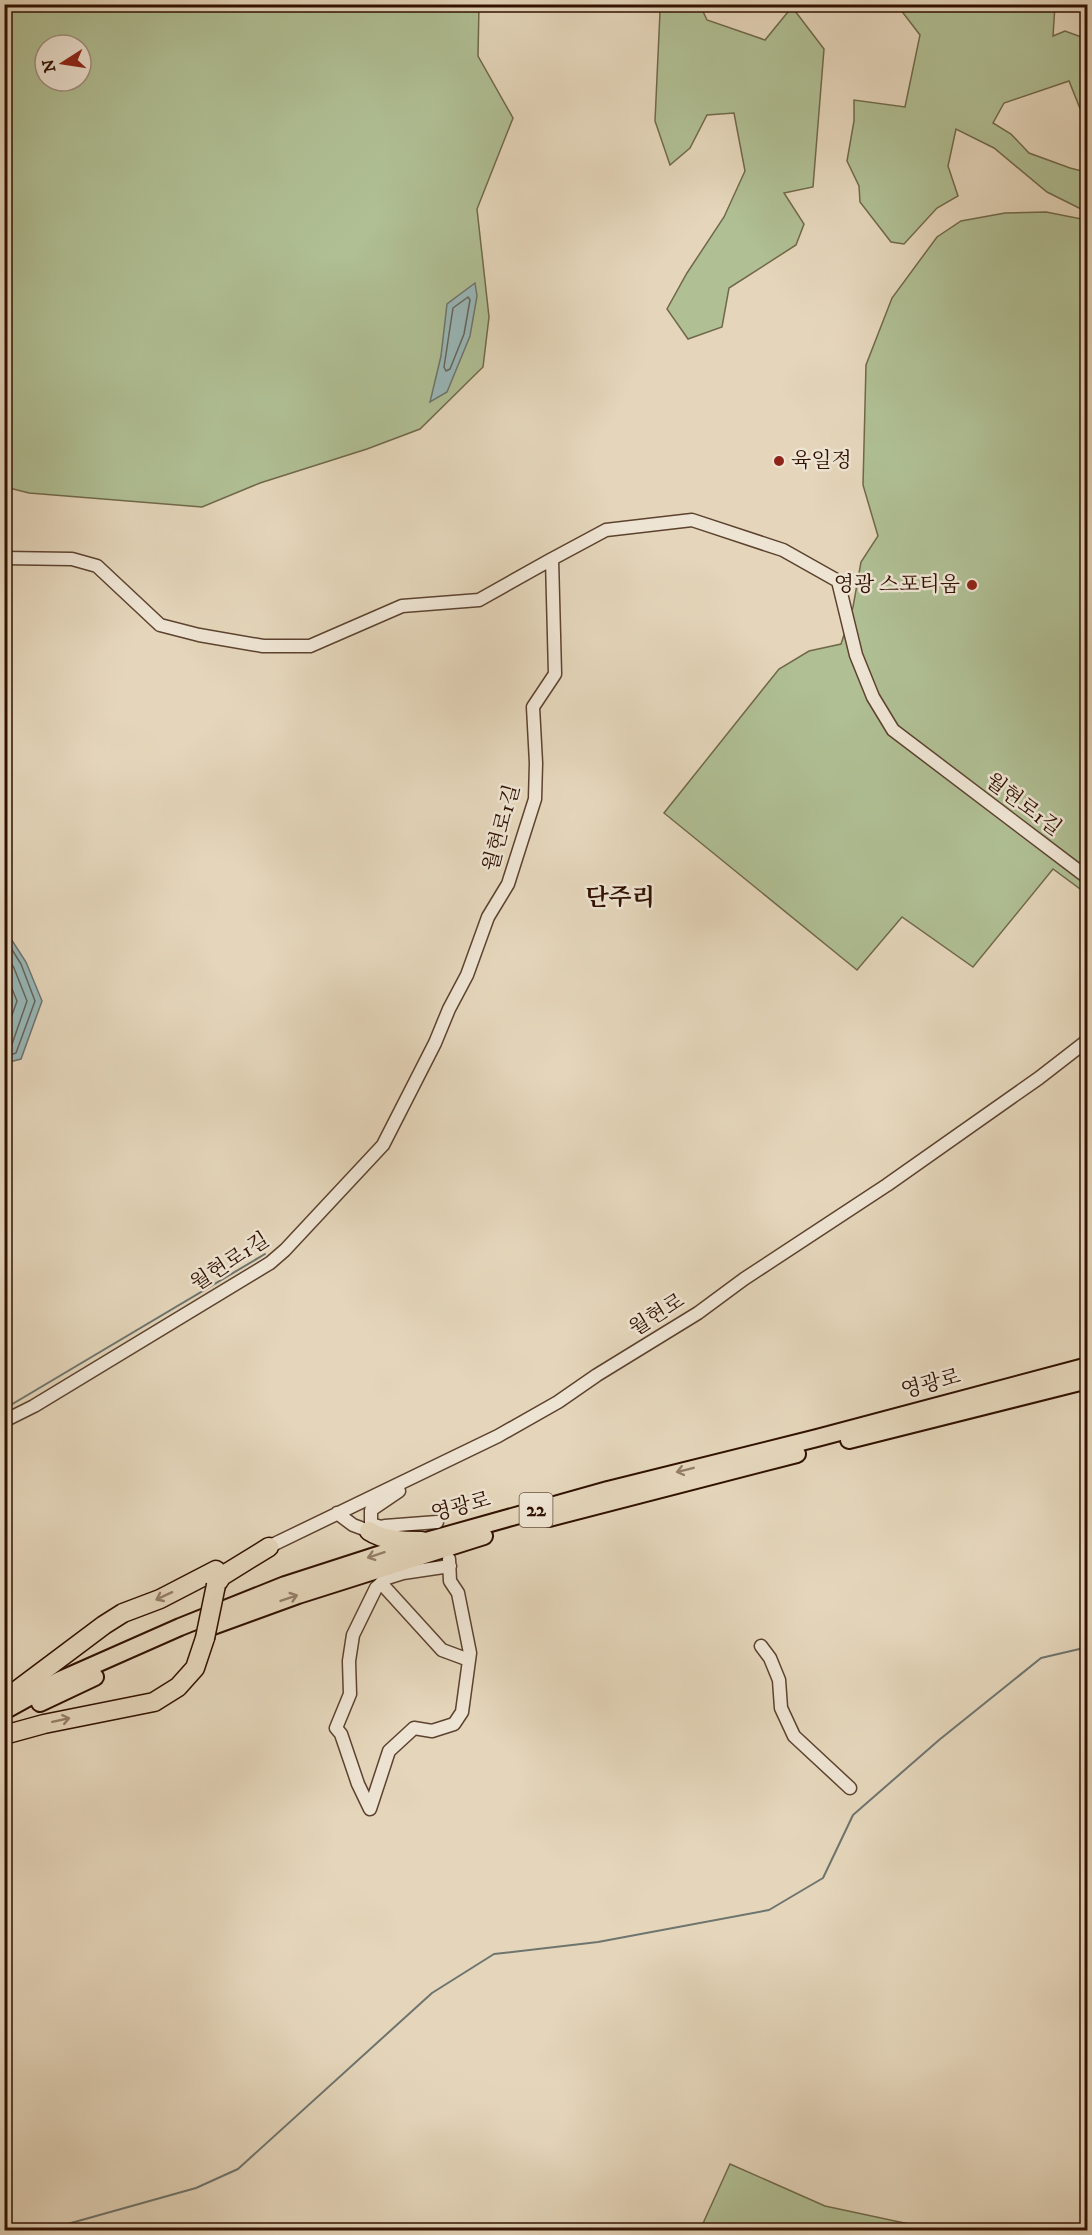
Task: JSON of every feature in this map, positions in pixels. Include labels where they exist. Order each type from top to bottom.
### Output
[{"type":"highway","points":[[375,1529],[374,1535],[395,1540],[422,1541]]},
{"type":"highway","points":[[4,1700],[123,1613],[222,1576],[269,1547]]},
{"type":"highway","points":[[4,1735],[54,1722],[154,1702],[178,1687],[195,1668],[206,1638],[216,1578]]},
{"type":"main road","name":"영광로","points":[[4,1711],[60,1680],[180,1627],[285,1585],[422,1541],[608,1490],[817,1438],[1088,1366]]},
{"type":"main road","name":"영광로","points":[[4,1721],[100,1674],[210,1627],[298,1595],[435,1551],[544,1519],[1088,1380]]},
{"type":"street","name":"월현로1길","points":[[4,1421],[34,1406],[270,1263],[384,1145],[467,975],[488,916],[508,884],[535,799],[536,763],[532,707],[555,674],[552,558],[606,530],[692,520],[783,550],[838,581],[856,656],[873,697],[893,730],[1088,878]]},
{"type":"street","points":[[4,558],[72,559],[98,566],[160,625],[199,635],[263,646],[310,646],[402,606],[479,600],[552,558]]},
{"type":"street","name":"월현로","points":[[269,1547],[498,1436],[558,1402],[597,1375],[698,1313],[744,1279],[887,1185],[1039,1078],[1088,1040]]},
{"type":"street","points":[[375,1529],[371,1524],[371,1510],[440,1465]]},
{"type":"street","points":[[337,1513],[353,1525],[375,1529],[428,1521],[436,1522]]},
{"type":"street","points":[[449,1562],[450,1581],[458,1593],[470,1653],[462,1712],[454,1724],[432,1731],[414,1728],[389,1751],[370,1809],[358,1784],[341,1734],[336,1728],[350,1694],[349,1661],[354,1635],[376,1588],[381,1583],[387,1578],[403,1573],[449,1562]]},
{"type":"street","points":[[381,1583],[442,1650],[469,1660]]},
{"type":"street","points":[[761,1646],[770,1658],[779,1680],[781,1708],[794,1736],[850,1788]]},
{"type":"green space","points":[[5,5],[479,5],[478,56],[513,118],[477,209],[489,317],[483,367],[420,429],[367,449],[260,483],[202,507],[29,493],[5,487]]},
{"type":"green space","points":[[652,5],[700,5],[707,20],[765,40],[792,7],[824,49],[813,187],[784,193],[804,224],[796,245],[729,288],[722,327],[688,339],[667,309],[687,273],[724,217],[745,171],[734,113],[707,115],[690,148],[670,165],[655,121],[660,12]]},
{"type":"green space","points":[[897,5],[1055,5],[1053,36],[1065,31],[1087,39],[1087,126],[1069,81],[1004,103],[993,123],[1011,134],[1029,153],[1086,172],[1087,212],[1047,192],[994,148],[956,129],[948,166],[958,196],[937,208],[904,244],[891,242],[860,202],[859,186],[847,161],[854,121],[854,100],[905,107],[920,35]]},
{"type":"green space","name":"영광 스포티움","points":[[1046,212],[1087,220],[1087,894],[1053,869],[973,967],[902,917],[857,970],[664,813],[779,669],[809,651],[841,644],[853,607],[861,562],[878,536],[863,485],[866,365],[892,298],[937,237],[961,221],[1005,213]]},
{"type":"green space","points":[[730,2164],[825,2206],[937,2230],[700,2230]]},
{"type":"water","points":[[475,283],[477,296],[470,336],[447,392],[430,402],[441,356],[447,304]]},
{"type":"water","points":[[4,928],[26,962],[42,1001],[21,1059],[5,1063]]},
{"type":"waterway","points":[[4,1409],[265,1254]]},
{"type":"waterway","points":[[46,2230],[196,2188],[238,2169],[432,1993],[494,1954],[598,1942],[769,1910],[823,1878],[853,1815],[939,1740],[1041,1658],[1088,1647]]},
{"type":"place","name":"육일정","points":[[779,461]]},
{"type":"place","name":"영광 스포티움","points":[[972,585]]},
{"type":"district","name":"단주리","points":[[620,898]]}]
